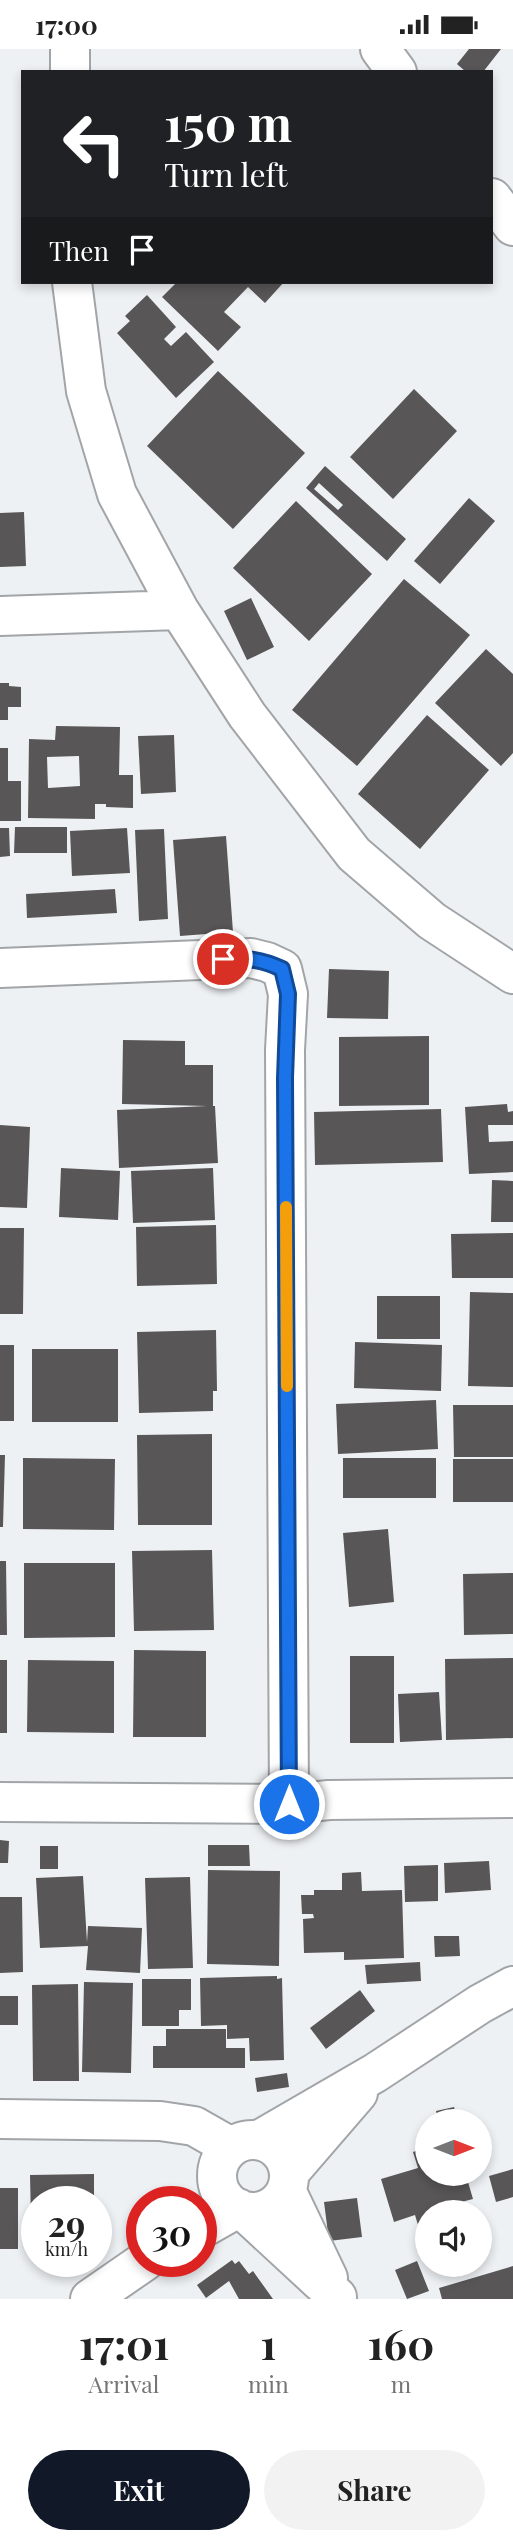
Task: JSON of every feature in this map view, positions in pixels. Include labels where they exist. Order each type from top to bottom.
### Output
[{"type":"street","points":[[70,49],[70,70]]},
{"type":"street","points":[[380,49],[396,70]]},
{"type":"street","points":[[493,199],[513,226]]},
{"type":"street","points":[[72,284],[86,391],[117,494],[179,610],[247,715],[354,854],[432,921],[513,974]]},
{"type":"street","points":[[0,616],[179,610]]},
{"type":"street","points":[[0,968],[251,958],[282,969],[288,994],[285,1078],[289,1804]]},
{"type":"street","points":[[0,1802],[289,1804],[329,1800],[513,1798]]},
{"type":"street","points":[[338,2298],[227,2200],[220,2190],[225,2166],[480,2004],[513,1986]]},
{"type":"street","points":[[217,2221],[241,2210],[261,2211],[277,2203],[288,2181],[375,2073]]},
{"type":"street","points":[[0,2119],[160,2121],[194,2126],[225,2166]]},
{"type":"street","points":[[225,2166],[274,2146],[285,2158],[288,2181],[338,2298]]},
{"type":"street","points":[[90,2299],[126,2273]]},
{"type":"building","points":[[469,49],[501,49],[485,70],[464,70],[457,64]]},
{"type":"building","points":[[175,284],[282,284],[265,303],[248,287],[224,312],[241,327],[218,351],[162,297]]},
{"type":"building","points":[[147,295],[176,327],[164,339],[171,346],[186,332],[214,362],[176,398],[117,333],[130,321],[125,316]]},
{"type":"building","points":[[218,371],[305,453],[233,529],[147,446]]},
{"type":"building","points":[[414,389],[457,431],[393,499],[350,457]]},
{"type":"building","points":[[325,466],[406,539],[387,561],[306,488]],"holes":[[[319,483],[343,505],[338,510],[314,489]]]},
{"type":"building","points":[[469,498],[495,521],[440,584],[414,561]]},
{"type":"building","points":[[296,501],[372,574],[309,641],[233,568]]},
{"type":"building","points":[[24,512],[26,566],[0,567],[0,513]]},
{"type":"building","points":[[404,579],[470,635],[357,766],[292,710]]},
{"type":"building","points":[[251,598],[274,647],[247,660],[224,611]]},
{"type":"building","points":[[486,649],[513,674],[513,753],[501,766],[435,703]]},
{"type":"building","points":[[0,683],[21,687],[21,707],[8,707],[8,720],[0,720]]},
{"type":"building","points":[[427,715],[489,770],[420,849],[358,794]]},
{"type":"building","points":[[56,726],[120,727],[119,775],[133,775],[133,808],[95,804],[95,819],[28,818],[29,739],[55,740]],"holes":[[[79,756],[80,786],[48,788],[47,757]]]},
{"type":"building","points":[[174,735],[176,792],[141,794],[138,736]]},
{"type":"building","points":[[0,748],[8,748],[8,781],[21,781],[21,821],[0,821]]},
{"type":"building","points":[[15,827],[67,827],[67,853],[14,853]]},
{"type":"building","points":[[0,828],[9,828],[10,856],[0,857]]},
{"type":"building","points":[[127,828],[130,873],[72,876],[70,831]]},
{"type":"building","points":[[164,829],[168,919],[139,921],[135,830]]},
{"type":"building","points":[[226,836],[233,932],[180,936],[173,840]]},
{"type":"building","points":[[115,889],[117,913],[27,918],[26,894]]},
{"type":"building","points":[[329,969],[389,971],[388,1019],[327,1018]]},
{"type":"building","points":[[429,1036],[429,1105],[339,1106],[339,1037]]},
{"type":"building","points":[[123,1040],[185,1041],[185,1065],[213,1065],[218,1163],[119,1168],[117,1110],[207,1106],[122,1104]]},
{"type":"building","points":[[507,1104],[508,1112],[513,1111],[513,1125],[488,1125],[489,1142],[513,1141],[513,1172],[469,1174],[465,1107]]},
{"type":"building","points":[[441,1109],[443,1162],[315,1165],[314,1112]]},
{"type":"building","points":[[0,1125],[30,1127],[27,1208],[0,1207]]},
{"type":"building","points":[[61,1168],[120,1171],[118,1220],[59,1217]]},
{"type":"building","points":[[213,1168],[215,1220],[133,1223],[131,1171]]},
{"type":"building","points":[[492,1180],[513,1181],[513,1222],[491,1222]]},
{"type":"building","points":[[216,1225],[217,1284],[137,1286],[136,1227]]},
{"type":"building","points":[[0,1228],[24,1228],[23,1314],[0,1314]]},
{"type":"building","points":[[513,1233],[513,1278],[452,1278],[451,1234]]},
{"type":"building","points":[[470,1292],[513,1293],[513,1387],[468,1386]]},
{"type":"building","points":[[377,1296],[440,1296],[440,1339],[377,1339]]},
{"type":"building","points":[[216,1330],[217,1391],[213,1391],[213,1411],[139,1413],[137,1332]]},
{"type":"building","points":[[355,1342],[442,1345],[441,1391],[354,1388]]},
{"type":"building","points":[[0,1345],[14,1345],[14,1421],[0,1421]]},
{"type":"building","points":[[32,1349],[118,1349],[118,1422],[32,1422]]},
{"type":"building","points":[[436,1400],[438,1449],[338,1454],[336,1404]]},
{"type":"building","points":[[453,1405],[513,1405],[513,1457],[454,1457]]},
{"type":"building","points":[[212,1434],[212,1525],[138,1525],[137,1435]]},
{"type":"building","points":[[0,1455],[5,1455],[3,1527],[0,1527]]},
{"type":"building","points":[[23,1458],[115,1459],[114,1530],[23,1529]]},
{"type":"building","points":[[343,1458],[436,1458],[436,1498],[343,1498]]},
{"type":"building","points":[[453,1459],[513,1459],[513,1502],[453,1502]]},
{"type":"building","points":[[388,1529],[394,1602],[349,1607],[343,1533]]},
{"type":"building","points":[[212,1550],[214,1630],[134,1631],[132,1551]]},
{"type":"building","points":[[0,1561],[6,1561],[7,1635],[0,1635]]},
{"type":"building","points":[[24,1563],[115,1563],[115,1637],[24,1638]]},
{"type":"building","points":[[513,1573],[513,1634],[464,1635],[463,1574]]},
{"type":"building","points":[[134,1650],[206,1651],[206,1737],[133,1737]]},
{"type":"building","points":[[350,1656],[394,1656],[394,1743],[350,1743]]},
{"type":"building","points":[[513,1658],[513,1738],[446,1740],[445,1659]]},
{"type":"building","points":[[0,1660],[7,1660],[7,1733],[0,1733]]},
{"type":"building","points":[[28,1660],[114,1661],[114,1733],[27,1732]]},
{"type":"building","points":[[439,1692],[442,1740],[400,1742],[398,1694]]},
{"type":"building","points":[[0,1840],[9,1841],[8,1863],[0,1863]]},
{"type":"building","points":[[208,1845],[249,1845],[250,1866],[208,1866]]},
{"type":"building","points":[[40,1846],[58,1846],[58,1869],[40,1869]]},
{"type":"building","points":[[489,1861],[491,1890],[445,1893],[444,1863]]},
{"type":"building","points":[[438,1865],[438,1901],[405,1902],[404,1866]]},
{"type":"building","points":[[208,1870],[280,1871],[279,1966],[207,1964]]},
{"type":"building","points":[[361,1872],[362,1891],[402,1890],[404,1958],[344,1960],[344,1952],[304,1953],[303,1919],[314,1918],[313,1914],[302,1914],[301,1895],[314,1895],[314,1890],[342,1890],[342,1873]]},
{"type":"building","points":[[83,1876],[87,1942],[88,1926],[142,1928],[140,1973],[86,1970],[88,1946],[40,1948],[36,1878]]},
{"type":"building","points":[[190,1877],[193,1968],[148,1969],[145,1878]]},
{"type":"building","points":[[0,1897],[22,1897],[23,1972],[0,1973]]},
{"type":"building","points":[[434,1936],[459,1936],[460,1956],[435,1957]]},
{"type":"building","points":[[420,1962],[421,1981],[367,1984],[365,1965]]},
{"type":"building","points":[[277,1976],[277,1979],[282,1978],[284,2060],[250,2061],[249,2038],[227,2039],[227,2025],[201,2026],[200,1978]]},
{"type":"building","points":[[142,1979],[191,1979],[191,2010],[179,2010],[179,2026],[142,2026]]},
{"type":"building","points":[[84,1982],[133,1983],[131,2073],[82,2072]]},
{"type":"building","points":[[78,1984],[79,2081],[33,2081],[32,1985]]},
{"type":"building","points":[[360,1990],[375,2011],[326,2049],[310,2028]]},
{"type":"building","points":[[0,1996],[18,1996],[18,2025],[0,2025]]},
{"type":"building","points":[[166,2029],[226,2029],[226,2048],[245,2048],[245,2068],[153,2068],[153,2046],[166,2046]]},
{"type":"building","points":[[287,2073],[289,2087],[257,2092],[255,2078]]},
{"type":"building","points":[[415,2169],[415,2186],[469,2186],[473,2199],[415,2200],[415,2215],[394,2222],[381,2179]]},
{"type":"building","points":[[513,2169],[513,2197],[496,2202],[492,2175]]},
{"type":"building","points":[[94,2174],[94,2186],[30,2186],[30,2175]]},
{"type":"building","points":[[0,2188],[18,2188],[18,2249],[0,2249]]},
{"type":"building","points":[[357,2198],[362,2237],[329,2241],[324,2202]]},
{"type":"building","points":[[232,2260],[235,2264],[239,2261],[249,2274],[253,2271],[273,2299],[239,2299],[229,2281],[206,2298],[197,2285],[208,2277],[217,2277],[217,2271]]},
{"type":"building","points":[[415,2262],[415,2277],[423,2277],[429,2291],[407,2299],[395,2270]]},
{"type":"building","points":[[513,2266],[513,2299],[442,2299],[439,2288],[476,2277],[492,2277],[492,2272]]},
{"type":"slow traffic","points":[[286,1207],[287,1386]]},
{"type":"route","points":[[223,959],[251,958],[282,969],[288,994],[285,1078],[289,1804]]}]
